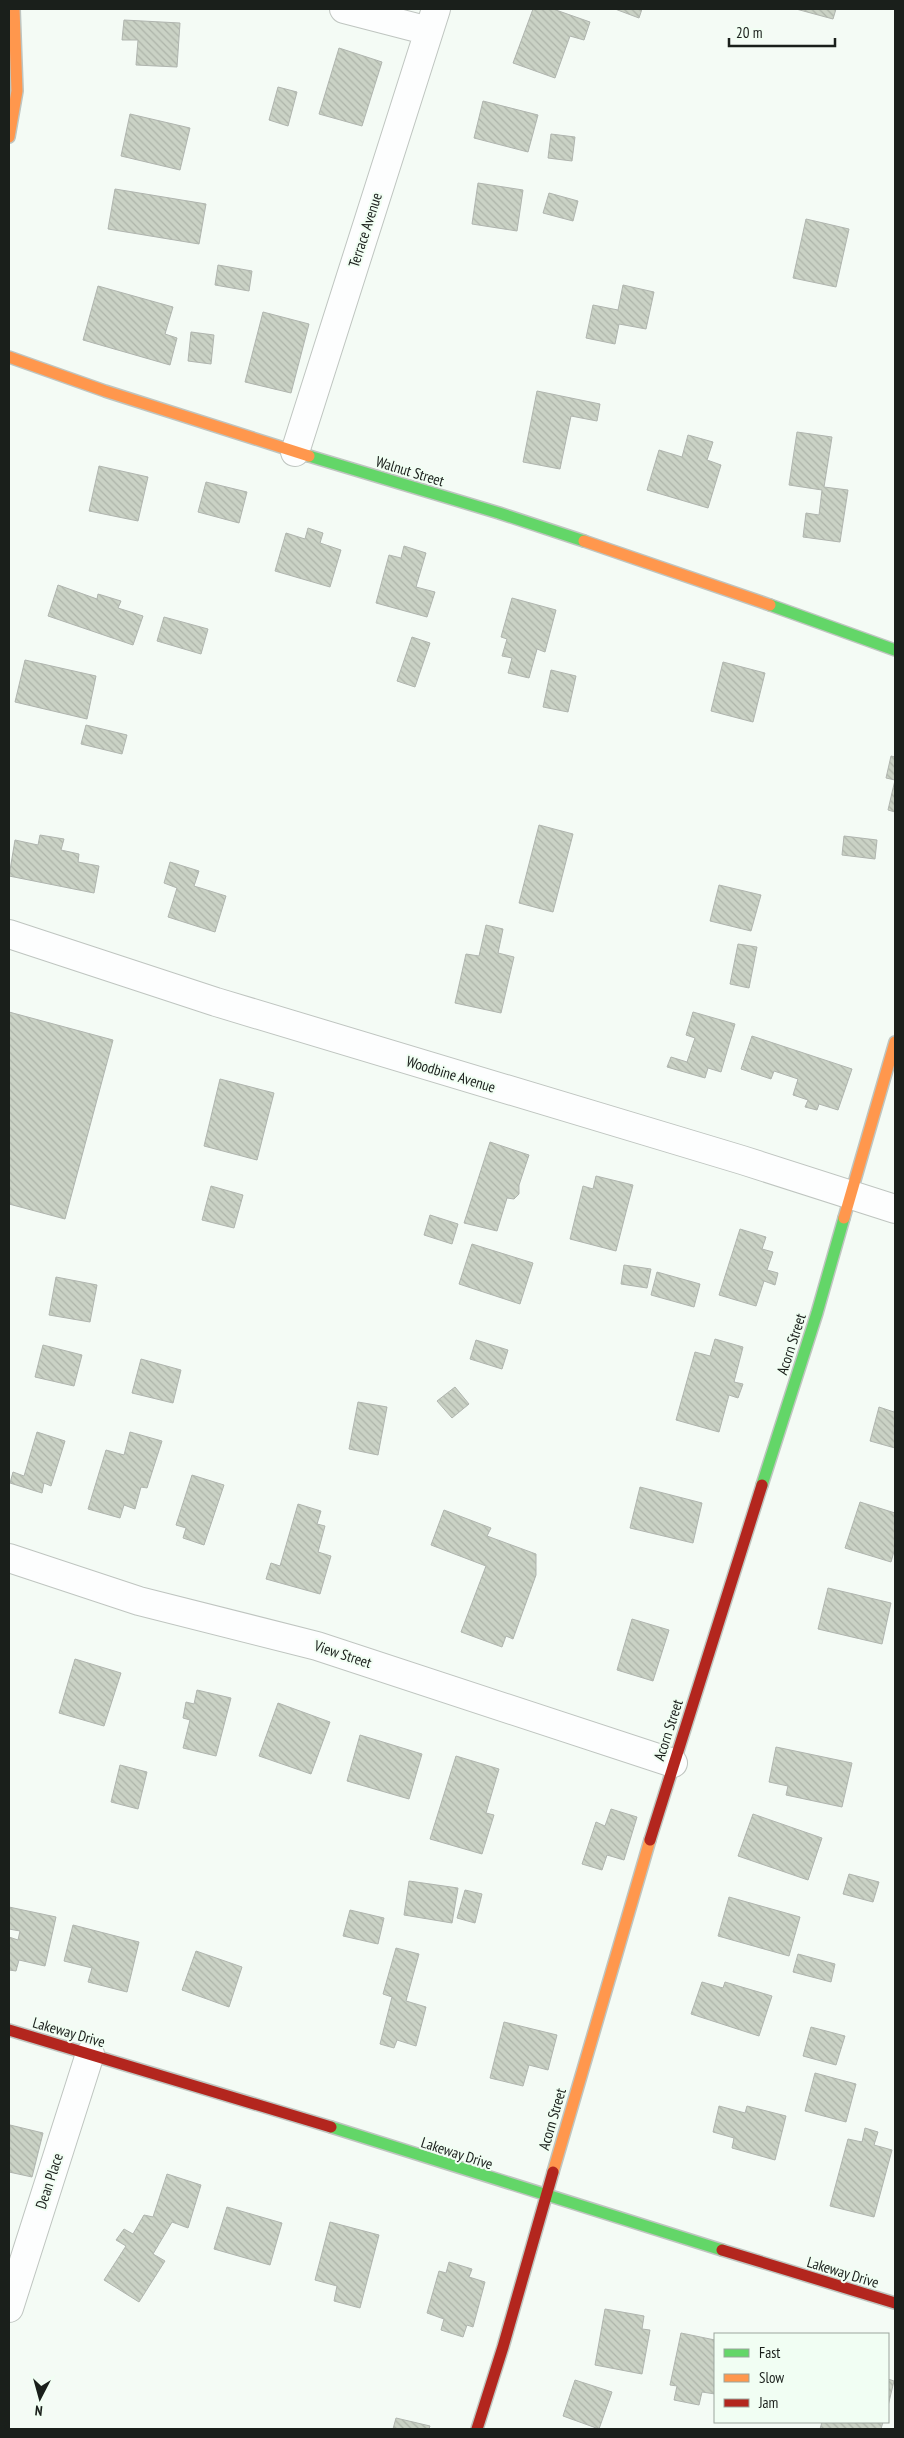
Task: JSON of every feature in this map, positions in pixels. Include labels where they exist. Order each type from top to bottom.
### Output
[{"type":"street","points":[[9,137],[17,91],[14,9]]},
{"type":"street","points":[[344,9],[432,20]]},
{"type":"street","name":"Terrace Avenue","points":[[294,452],[432,20]]},
{"type":"street","name":"Walnut Street","points":[[9,357],[105,391],[294,452],[499,513],[895,650]]},
{"type":"street","name":"Woodbine Avenue","points":[[9,934],[244,1011],[742,1160],[895,1209]]},
{"type":"street","name":"Acorn Street","points":[[477,2429],[503,2347],[673,1763],[814,1323],[895,1042]]},
{"type":"street","name":"View Street","points":[[9,1558],[139,1601],[317,1646],[673,1763]]},
{"type":"street","name":"Lakeway Drive","points":[[9,2030],[178,2079],[895,2304]]},
{"type":"street","name":"Dean Place","points":[[9,2308],[90,2054]]},
{"type":"building","points":[[533,9],[553,9],[590,22],[584,40],[570,36],[555,78],[513,63]]},
{"type":"building","points":[[615,9],[642,9],[639,18]]},
{"type":"building","points":[[796,9],[836,9],[833,19]]},
{"type":"building","points":[[124,20],[180,23],[177,67],[136,65],[138,40],[122,40]]},
{"type":"building","points":[[339,48],[382,62],[362,126],[319,114]]},
{"type":"building","points":[[278,87],[297,92],[288,126],[269,120]]},
{"type":"building","points":[[483,101],[538,115],[528,152],[474,138]]},
{"type":"building","points":[[130,114],[190,128],[180,170],[121,156]]},
{"type":"building","points":[[551,134],[575,137],[572,161],[548,158]]},
{"type":"building","points":[[478,183],[523,190],[517,231],[472,224]]},
{"type":"building","points":[[115,189],[206,204],[199,244],[108,229]]},
{"type":"building","points":[[549,193],[578,201],[573,221],[543,213]]},
{"type":"building","points":[[806,219],[849,229],[836,287],[793,278]]},
{"type":"building","points":[[218,265],[252,271],[249,291],[215,285]]},
{"type":"building","points":[[623,285],[654,292],[646,329],[619,324],[615,344],[586,338],[593,305],[618,310]]},
{"type":"building","points":[[98,286],[173,307],[165,334],[177,338],[170,365],[83,340]]},
{"type":"building","points":[[263,312],[309,324],[291,393],[245,382]]},
{"type":"building","points":[[191,332],[214,335],[211,364],[188,361]]},
{"type":"building","points":[[537,391],[600,404],[597,421],[571,416],[560,469],[523,462]]},
{"type":"building","points":[[797,432],[832,437],[824,487],[848,490],[840,542],[803,537],[806,513],[819,515],[822,490],[789,485]]},
{"type":"building","points":[[688,435],[713,442],[707,460],[721,465],[708,508],[647,490],[659,450],[682,457]]},
{"type":"building","points":[[99,466],[148,477],[138,521],[89,511]]},
{"type":"building","points":[[206,482],[247,492],[239,523],[198,512]]},
{"type":"building","points":[[308,528],[323,533],[320,543],[341,550],[330,587],[275,571],[286,533],[305,539]]},
{"type":"building","points":[[404,546],[426,553],[416,587],[435,592],[427,617],[376,603],[389,555],[401,558]]},
{"type":"building","points":[[58,585],[97,599],[98,594],[121,601],[118,608],[143,616],[133,645],[48,616]]},
{"type":"building","points":[[512,598],[556,610],[545,652],[537,649],[529,678],[508,673],[512,658],[502,656],[507,639],[501,637]]},
{"type":"building","points":[[164,617],[208,629],[201,654],[157,641]]},
{"type":"building","points":[[412,637],[430,643],[415,687],[397,681]]},
{"type":"building","points":[[25,660],[96,676],[87,719],[15,702]]},
{"type":"building","points":[[723,662],[765,673],[753,722],[711,711]]},
{"type":"building","points":[[551,670],[576,676],[568,712],[543,707]]},
{"type":"building","points":[[86,725],[127,735],[122,754],[81,744]]},
{"type":"building","points":[[891,756],[895,757],[895,780],[886,778]]},
{"type":"building","points":[[895,780],[895,812],[888,810]]},
{"type":"building","points":[[539,825],[573,834],[553,912],[519,903]]},
{"type":"building","points":[[40,835],[64,839],[61,850],[79,854],[78,862],[99,866],[94,893],[9,876],[15,840],[38,845]]},
{"type":"building","points":[[844,836],[877,840],[875,859],[842,855]]},
{"type":"building","points":[[170,862],[199,871],[194,886],[226,896],[215,932],[168,917],[177,888],[164,883]]},
{"type":"building","points":[[719,885],[761,895],[751,931],[710,921]]},
{"type":"building","points":[[486,925],[503,929],[498,953],[514,957],[501,1013],[455,1003],[466,954],[479,956]]},
{"type":"building","points":[[738,944],[757,947],[749,988],[730,984]]},
{"type":"building","points":[[9,1012],[113,1040],[65,1219],[9,1204]]},
{"type":"building","points":[[693,1012],[735,1024],[721,1072],[708,1068],[705,1078],[667,1067],[671,1057],[687,1062],[695,1038],[686,1035]]},
{"type":"building","points":[[752,1036],[852,1069],[838,1110],[819,1104],[817,1110],[805,1107],[808,1100],[793,1095],[798,1079],[774,1071],[771,1079],[741,1069]]},
{"type":"building","points":[[220,1079],[274,1093],[257,1160],[204,1146]]},
{"type":"building","points":[[490,1142],[529,1155],[519,1185],[519,1194],[514,1199],[507,1198],[497,1231],[464,1223]]},
{"type":"building","points":[[596,1176],[633,1185],[616,1251],[570,1239],[583,1186],[593,1189]]},
{"type":"building","points":[[211,1186],[243,1195],[234,1228],[202,1220]]},
{"type":"building","points":[[430,1215],[458,1224],[452,1244],[424,1235]]},
{"type":"building","points":[[740,1229],[766,1237],[762,1249],[773,1252],[767,1270],[778,1273],[775,1285],[764,1281],[756,1306],[719,1295]]},
{"type":"building","points":[[472,1244],[533,1263],[520,1304],[459,1284]]},
{"type":"building","points":[[624,1265],[651,1269],[647,1288],[621,1284]]},
{"type":"building","points":[[657,1272],[700,1284],[694,1307],[651,1295]]},
{"type":"building","points":[[56,1277],[97,1285],[90,1322],[49,1315]]},
{"type":"building","points":[[715,1339],[743,1347],[734,1382],[743,1384],[738,1398],[729,1395],[719,1432],[676,1420],[695,1352],[710,1356]]},
{"type":"building","points":[[476,1340],[508,1350],[502,1369],[470,1359]]},
{"type":"building","points":[[43,1345],[82,1355],[74,1386],[35,1377]]},
{"type":"building","points":[[141,1359],[181,1370],[173,1403],[132,1393]]},
{"type":"building","points":[[455,1387],[469,1404],[452,1418],[437,1401]]},
{"type":"building","points":[[358,1402],[387,1407],[378,1455],[349,1449]]},
{"type":"building","points":[[879,1407],[894,1412],[895,1407],[895,1448],[870,1441]]},
{"type":"building","points":[[37,1432],[65,1441],[51,1486],[44,1483],[42,1493],[10,1483],[13,1472],[24,1476]]},
{"type":"building","points":[[130,1432],[162,1441],[147,1488],[141,1487],[135,1509],[124,1505],[120,1518],[88,1509],[106,1450],[124,1455]]},
{"type":"building","points":[[192,1475],[224,1485],[204,1545],[183,1538],[186,1528],[176,1525]]},
{"type":"building","points":[[640,1487],[702,1503],[693,1543],[630,1528]]},
{"type":"building","points":[[860,1502],[895,1513],[895,1548],[891,1562],[845,1548]]},
{"type":"building","points":[[298,1504],[321,1511],[317,1524],[325,1526],[318,1552],[331,1556],[320,1594],[266,1579],[271,1563],[280,1566]]},
{"type":"building","points":[[444,1510],[491,1528],[487,1536],[536,1554],[536,1575],[513,1639],[506,1636],[502,1647],[461,1632],[486,1566],[431,1545]]},
{"type":"building","points":[[828,1588],[891,1603],[882,1644],[818,1629]]},
{"type":"building","points":[[632,1619],[669,1630],[653,1681],[617,1670]]},
{"type":"building","points":[[75,1659],[121,1673],[104,1726],[59,1713]]},
{"type":"building","points":[[197,1690],[231,1698],[216,1756],[183,1748],[190,1720],[183,1718],[186,1702],[194,1704]]},
{"type":"building","points":[[278,1703],[330,1722],[311,1774],[259,1756]]},
{"type":"building","points":[[360,1735],[422,1754],[409,1799],[347,1781]]},
{"type":"building","points":[[776,1747],[852,1763],[842,1807],[786,1795],[788,1786],[769,1782]]},
{"type":"building","points":[[456,1756],[499,1769],[486,1813],[494,1815],[482,1854],[430,1839]]},
{"type":"building","points":[[120,1765],[147,1772],[138,1809],[111,1802]]},
{"type":"building","points":[[611,1809],[637,1817],[624,1860],[607,1855],[602,1870],[582,1864],[596,1822],[605,1826]]},
{"type":"building","points":[[753,1814],[822,1838],[808,1880],[738,1856]]},
{"type":"building","points":[[849,1874],[879,1882],[873,1902],[843,1894]]},
{"type":"building","points":[[409,1881],[458,1888],[452,1923],[404,1915]]},
{"type":"building","points":[[465,1890],[482,1894],[475,1923],[457,1918]]},
{"type":"building","points":[[729,1897],[800,1917],[789,1956],[718,1936]]},
{"type":"building","points":[[9,1907],[56,1917],[45,1966],[19,1960],[16,1971],[9,1970],[9,1937],[18,1940],[20,1931],[9,1929]]},
{"type":"building","points":[[350,1910],[384,1918],[378,1944],[343,1936]]},
{"type":"building","points":[[73,1925],[139,1942],[127,1992],[88,1982],[92,1968],[64,1961]]},
{"type":"building","points":[[396,1948],[419,1954],[406,2001],[426,2007],[416,2046],[397,2040],[394,2048],[380,2044],[392,1997],[383,1994]]},
{"type":"building","points":[[196,1951],[242,1967],[229,2007],[182,1990]]},
{"type":"building","points":[[798,1954],[835,1964],[831,1982],[793,1972]]},
{"type":"building","points":[[702,1982],[723,1988],[725,1982],[772,1996],[759,2036],[691,2014]]},
{"type":"building","points":[[504,2022],[557,2035],[548,2070],[529,2065],[523,2086],[490,2078]]},
{"type":"building","points":[[811,2027],[845,2036],[836,2065],[803,2056]]},
{"type":"building","points":[[815,2073],[856,2084],[846,2122],[805,2111]]},
{"type":"building","points":[[719,2106],[745,2113],[747,2106],[786,2116],[775,2160],[732,2148],[734,2138],[713,2132]]},
{"type":"building","points":[[10,2125],[43,2133],[32,2177],[9,2172]]},
{"type":"building","points":[[865,2128],[878,2132],[874,2145],[892,2150],[874,2217],[830,2206],[848,2139],[862,2142]]},
{"type":"building","points":[[167,2174],[201,2185],[188,2228],[172,2222],[153,2254],[165,2261],[139,2302],[104,2280],[126,2246],[116,2240],[124,2229],[133,2234],[144,2215],[153,2217]]},
{"type":"building","points":[[227,2207],[282,2223],[270,2265],[214,2249]]},
{"type":"building","points":[[330,2222],[379,2235],[360,2308],[334,2301],[337,2286],[315,2280]]},
{"type":"building","points":[[449,2262],[472,2269],[469,2277],[485,2282],[473,2327],[467,2325],[463,2337],[441,2330],[444,2319],[427,2313],[439,2271],[446,2273]]},
{"type":"building","points":[[605,2309],[644,2316],[642,2329],[650,2330],[642,2374],[595,2365]]},
{"type":"building","points":[[681,2333],[714,2340],[714,2394],[702,2392],[699,2405],[674,2400],[677,2386],[670,2385]]},
{"type":"building","points":[[889,2379],[894,2381],[889,2402]]},
{"type":"building","points":[[575,2380],[612,2392],[599,2429],[563,2416]]},
{"type":"building","points":[[396,2418],[430,2426],[429,2429],[393,2429]]},
{"type":"building","points":[[822,2423],[883,2423],[881,2429],[820,2429]]},
{"type":"traffic: fast","points":[[309,456],[499,513],[584,541]]},
{"type":"traffic: fast","points":[[770,605],[895,650]]},
{"type":"traffic: fast","points":[[762,1485],[817,1313],[844,1218]]},
{"type":"traffic: fast","points":[[331,2127],[722,2250]]},
{"type":"traffic: slow","points":[[9,137],[17,91],[14,9]]},
{"type":"traffic: slow","points":[[9,357],[105,391],[309,456]]},
{"type":"traffic: slow","points":[[584,541],[770,605]]},
{"type":"traffic: slow","points":[[844,1218],[895,1042]]},
{"type":"traffic: slow","points":[[553,2172],[650,1840]]},
{"type":"traffic: jam","points":[[650,1840],[762,1485]]},
{"type":"traffic: jam","points":[[9,2030],[331,2127]]},
{"type":"traffic: jam","points":[[477,2429],[503,2347],[553,2172]]},
{"type":"traffic: jam","points":[[722,2250],[895,2303]]}]
